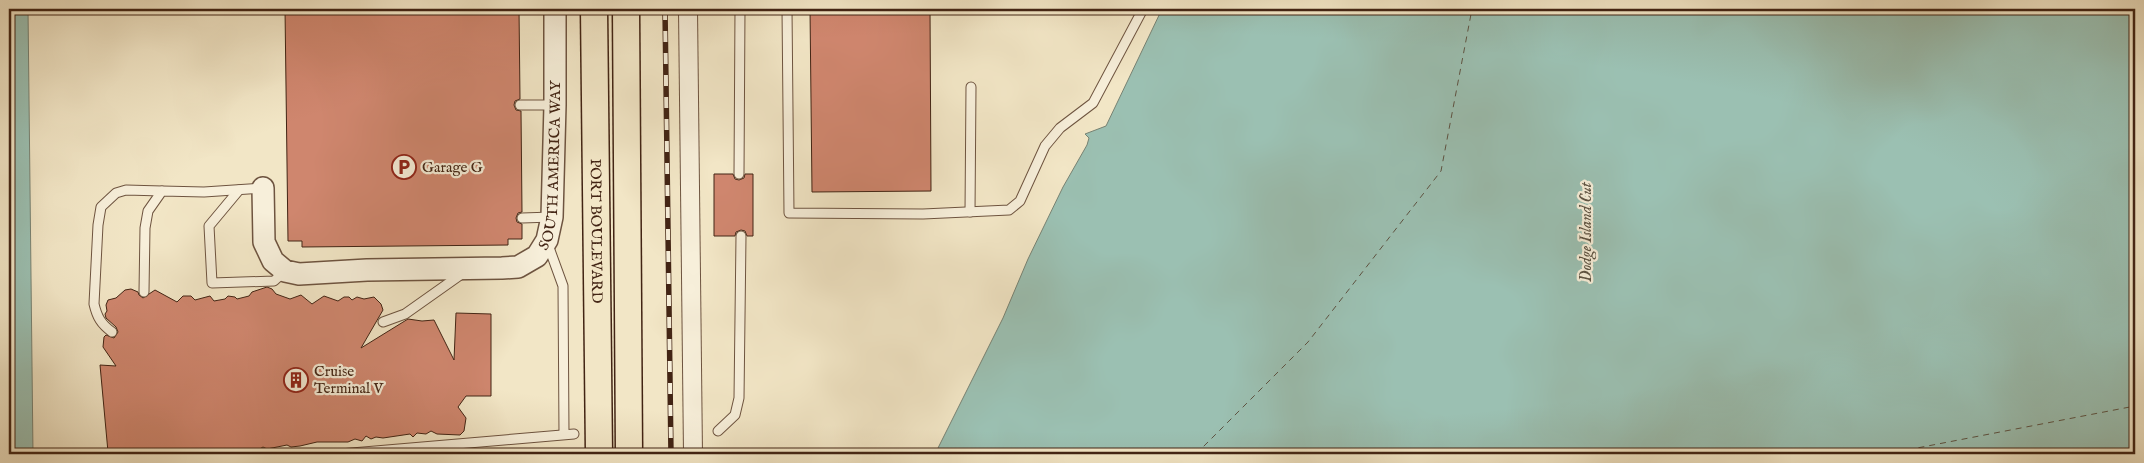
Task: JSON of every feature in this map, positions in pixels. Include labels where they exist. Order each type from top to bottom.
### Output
[{"type":"main road","name":"PORT BOULEVARD","points":[[594,9],[599,454]]},
{"type":"main road","name":"PORT BOULEVARD","points":[[626,9],[629,454]]},
{"type":"street","name":"SOUTH AMERICA WAY","points":[[279,266],[299,274],[367,270],[467,269],[518,267],[537,256],[547,240],[552,218],[555,9]]},
{"type":"street","points":[[688,9],[693,454]]},
{"type":"street","points":[[263,188],[262,230],[264,242],[279,266]]},
{"type":"lane","points":[[739,174],[740,9]]},
{"type":"lane","points":[[787,9],[789,213],[923,214],[1009,210],[1016,206],[1045,146],[1060,128],[1093,103],[1143,9]]},
{"type":"lane","points":[[970,212],[971,88]]},
{"type":"lane","points":[[520,105],[555,106]]},
{"type":"lane","points":[[112,332],[97,317],[94,304],[98,225],[101,207],[116,192],[126,190],[239,190],[263,188]]},
{"type":"lane","points":[[239,190],[209,226],[212,283],[274,281],[279,266]]},
{"type":"lane","points":[[144,292],[145,228],[148,211],[162,191]]},
{"type":"lane","points":[[522,218],[552,218]]},
{"type":"lane","points":[[718,431],[735,415],[739,398],[741,236]]},
{"type":"lane","points":[[547,240],[563,286],[564,434]]},
{"type":"lane","points":[[383,322],[405,314],[467,269]]},
{"type":"lane","points":[[340,454],[574,434]]},
{"type":"water","points":[[9,9],[28,9],[33,454],[9,454]]},
{"type":"water","name":"Dodge Island Cut","points":[[1162,9],[2135,9],[2135,454],[935,454],[1003,318],[1028,259],[1063,187],[1087,145],[1089,138],[1085,134],[1106,126]]},
{"type":"building","name":"Garage G","points":[[285,9],[519,9],[520,99],[515,101],[514,105],[516,110],[521,111],[522,212],[518,213],[516,218],[517,222],[522,224],[522,239],[508,239],[508,245],[302,247],[302,241],[288,241]]},
{"type":"building","points":[[810,9],[930,9],[931,191],[812,192]]},
{"type":"building","points":[[714,174],[733,174],[735,179],[739,180],[744,178],[745,174],[753,174],[753,236],[747,236],[745,231],[741,230],[736,232],[735,236],[714,236]]},
{"type":"building","name":"Cruise Terminal V","points":[[267,287],[276,294],[290,299],[301,295],[312,304],[324,296],[338,301],[344,297],[349,297],[352,300],[357,297],[364,299],[374,297],[381,304],[383,310],[361,348],[408,319],[434,320],[454,360],[456,313],[491,314],[491,396],[466,396],[458,407],[466,418],[464,431],[460,435],[437,434],[431,431],[426,434],[417,433],[413,437],[410,434],[371,439],[366,436],[362,441],[355,439],[348,442],[317,442],[291,447],[287,445],[267,449],[263,447],[251,454],[130,454],[130,450],[108,452],[100,365],[116,366],[103,347],[106,335],[114,338],[118,332],[116,327],[106,318],[108,300],[116,298],[125,290],[131,289],[138,292],[143,298],[155,290],[177,302],[183,296],[191,296],[195,300],[210,296],[214,301],[225,299],[228,296],[237,299],[249,296],[252,292]]},
{"type":"ferry route","points":[[1196,454],[1308,342],[1441,171],[1472,9]]},
{"type":"ferry route","points":[[1886,454],[2135,406]]},
{"type":"railway","points":[[665,9],[671,454]]},
{"type":"place","name":"Garage G","points":[[404,167]]},
{"type":"place","name":"Cruise Terminal V","points":[[296,380]]}]
